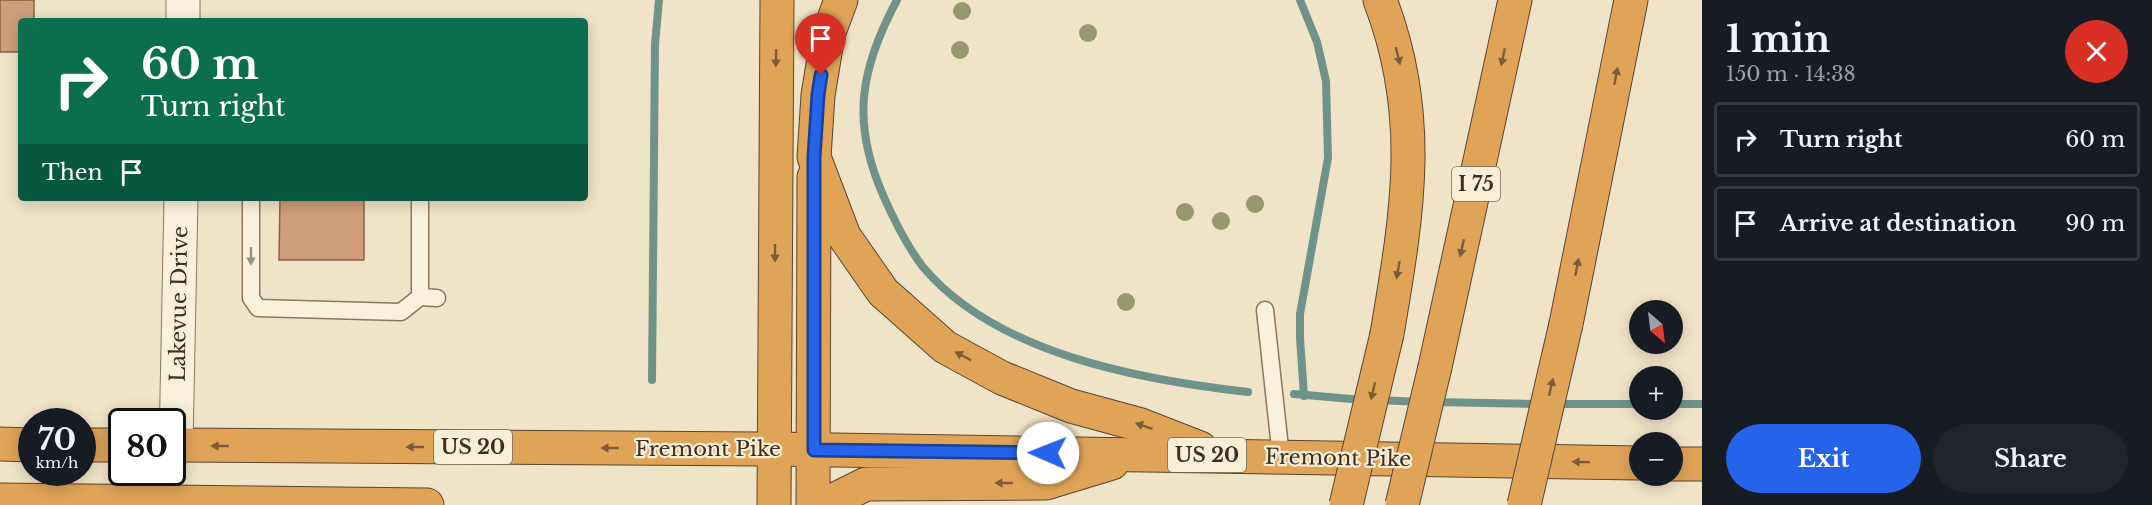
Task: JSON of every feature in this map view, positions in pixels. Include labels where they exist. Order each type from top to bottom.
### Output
[{"type":"highway","points":[[774,505],[777,0]]},
{"type":"highway","points":[[813,505],[814,157],[818,95],[828,35],[841,0]]},
{"type":"highway","points":[[1346,505],[1386,334],[1404,233],[1409,172],[1408,111],[1402,70],[1392,31],[1380,0]]},
{"type":"highway","name":"I 75","points":[[1402,505],[1435,367],[1515,0]]},
{"type":"highway","points":[[1524,505],[1566,324],[1631,0]]},
{"type":"highway","points":[[814,157],[844,236],[850,245],[883,292],[945,347],[1002,378],[1071,406],[1141,425],[1218,455]]},
{"type":"highway","points":[[0,444],[18,445]]},
{"type":"highway","name":"Fremont Pike","points":[[186,445],[774,449],[1629,463]]},
{"type":"highway","points":[[824,505],[866,484],[1046,483],[1142,454]]},
{"type":"highway","points":[[1683,464],[1702,464]]},
{"type":"highway","points":[[0,500],[168,504],[427,505]]},
{"type":"street","points":[[183,0],[183,18]]},
{"type":"street","name":"Lakevue Drive","points":[[175,408],[181,201]]},
{"type":"lane","points":[[251,201],[251,298],[258,308],[401,312],[428,298],[420,201]]},
{"type":"lane","points":[[1265,310],[1281,457]]},
{"type":"building","points":[[0,0],[34,0],[34,18],[18,18],[18,52],[0,52]]},
{"type":"building","points":[[280,201],[364,201],[364,260],[279,260]]},
{"type":"waterway","points":[[652,380],[655,44],[659,0]]},
{"type":"waterway","points":[[897,0],[884,25],[868,73],[864,96],[866,143],[883,195],[901,232],[923,267],[954,297],[990,322],[1030,342],[1073,358],[1117,370],[1162,380],[1248,392]]},
{"type":"waterway","points":[[1300,0],[1317,42],[1326,81],[1328,158],[1300,314],[1304,396]]},
{"type":"waterway","points":[[1294,394],[1363,400]]},
{"type":"waterway","points":[[1379,400],[1420,402]]},
{"type":"waterway","points":[[1433,402],[1540,404]]},
{"type":"waterway","points":[[1553,404],[1629,404]]},
{"type":"waterway","points":[[1683,404],[1702,404]]},
{"type":"route","points":[[821,75],[814,157],[814,450],[1048,453]]}]
